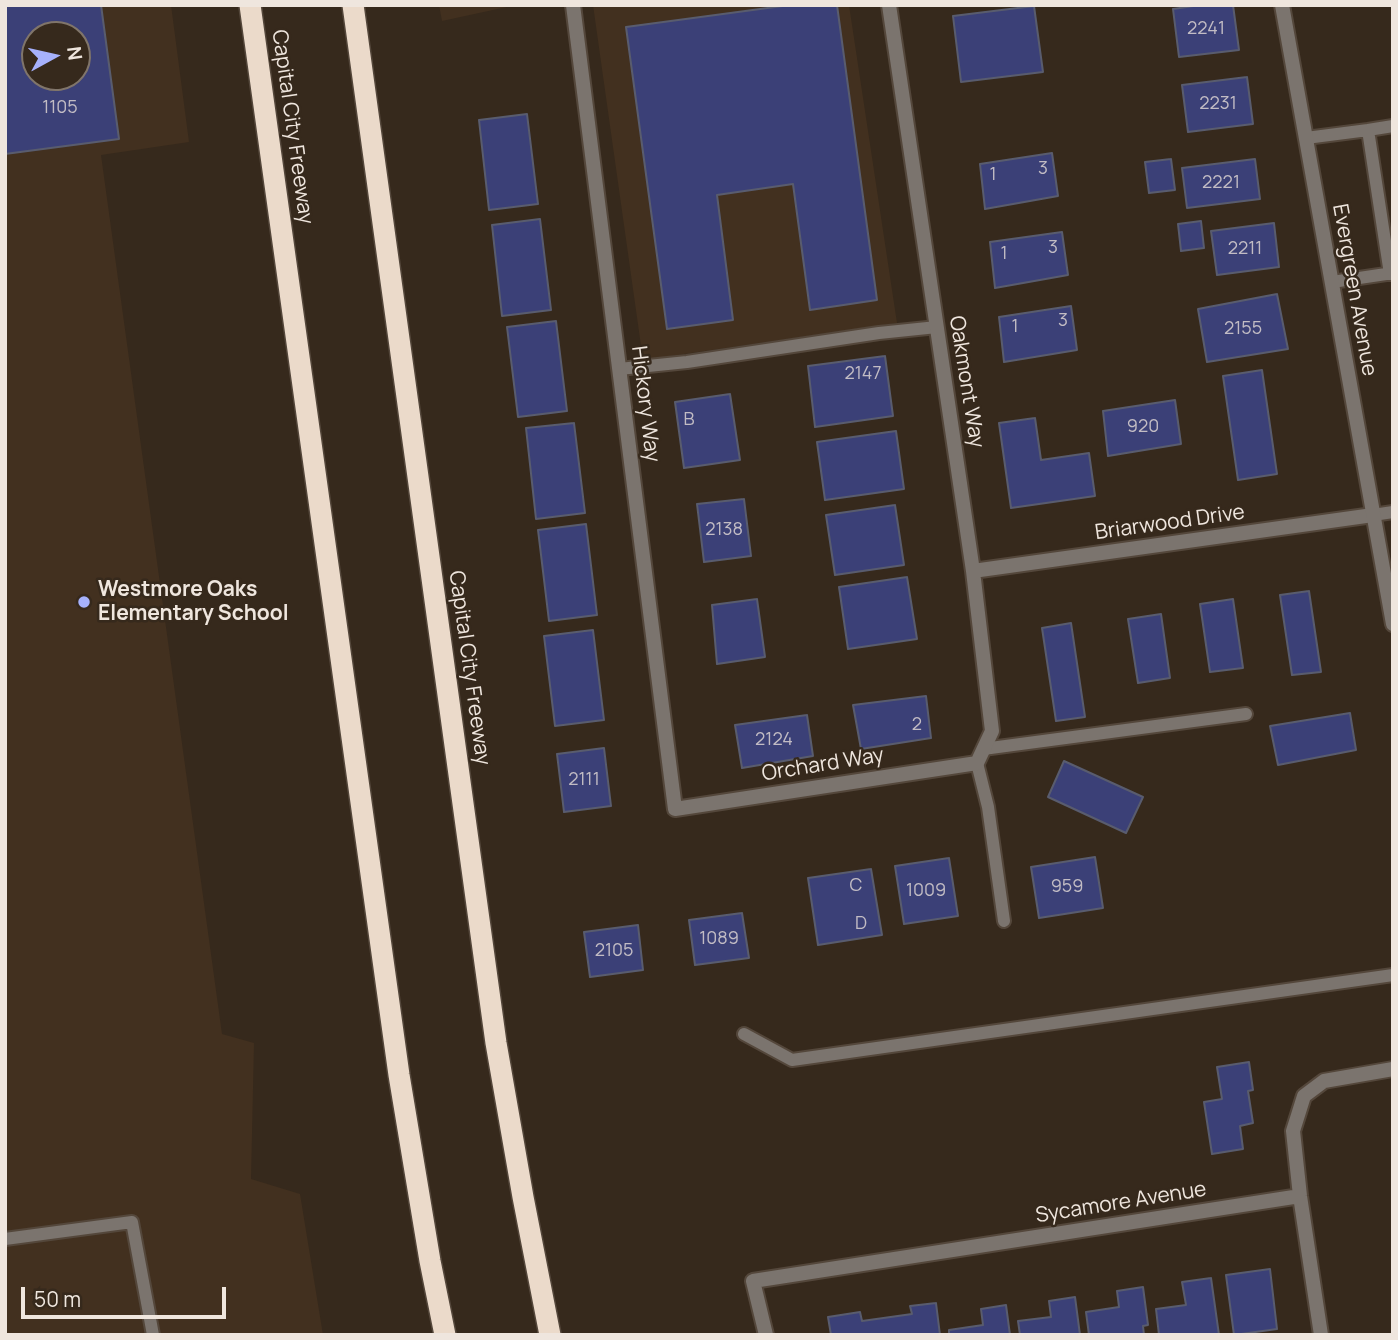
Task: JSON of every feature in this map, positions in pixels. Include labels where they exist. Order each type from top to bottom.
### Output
[{"type":"highway","name":"Capital City Freeway","points":[[250,5],[399,1074],[430,1261],[446,1335]]},
{"type":"highway","name":"Capital City Freeway","points":[[352,5],[496,1043],[550,1335]]},
{"type":"street","name":"Hickory Way","points":[[573,5],[675,809]]},
{"type":"street","name":"Oakmont Way","points":[[888,5],[973,571],[992,731],[977,762]]},
{"type":"street","name":"Evergreen Avenue","points":[[1282,5],[1393,624]]},
{"type":"street","name":"Briarwood Drive","points":[[973,571],[1373,515]]},
{"type":"street","name":"Orchard Way","points":[[675,809],[977,762]]},
{"type":"street","points":[[1321,1335],[1293,1131],[1304,1096],[1324,1081],[1393,1069]]},
{"type":"street","name":"Sycamore Avenue","points":[[766,1335],[753,1281],[1300,1196]]},
{"type":"lane","points":[[1306,138],[1393,126]]},
{"type":"lane","points":[[1332,282],[1392,274],[1368,130]]},
{"type":"lane","points":[[619,369],[937,327]]},
{"type":"lane","points":[[1373,515],[1393,512]]},
{"type":"lane","points":[[984,749],[1246,713]]},
{"type":"lane","points":[[977,762],[988,807],[1004,921]]},
{"type":"lane","points":[[744,1034],[792,1060],[1393,975]]},
{"type":"lane","points":[[5,1239],[132,1222],[153,1335]]},
{"type":"shaded area","name":"Westmore Oaks Elementary School","points":[[5,5],[171,5],[189,142],[101,155],[222,1034],[254,1043],[251,1179],[300,1194],[323,1335],[5,1335]]},
{"type":"shaded area","points":[[439,5],[516,5],[442,21]]},
{"type":"shaded area","points":[[593,5],[849,5],[897,323],[643,360]]},
{"type":"building","points":[[5,5],[101,5],[119,139],[5,154]]},
{"type":"building","points":[[790,5],[837,5],[877,300],[810,310],[793,184],[717,195],[733,320],[667,329],[626,27]]},
{"type":"building","points":[[1200,5],[1233,5],[1239,50],[1179,57],[1173,9]]},
{"type":"building","points":[[1034,6],[1043,72],[961,82],[953,16]]},
{"type":"building","points":[[1247,77],[1253,124],[1188,132],[1182,85]]},
{"type":"building","points":[[527,114],[538,204],[489,210],[479,120]]},
{"type":"building","points":[[1052,153],[1058,196],[985,209],[980,164]]},
{"type":"building","points":[[1171,159],[1175,190],[1149,193],[1145,162]]},
{"type":"building","points":[[1255,159],[1260,199],[1187,208],[1182,168]]},
{"type":"building","points":[[540,219],[551,310],[502,316],[492,225]]},
{"type":"building","points":[[1201,221],[1204,248],[1181,251],[1178,224]]},
{"type":"building","points":[[1274,223],[1279,267],[1217,275],[1211,231]]},
{"type":"building","points":[[1062,232],[1068,275],[995,288],[990,242]]},
{"type":"building","points":[[1277,294],[1288,349],[1207,362],[1198,309]]},
{"type":"building","points":[[1071,306],[1077,350],[1004,362],[999,317]]},
{"type":"building","points":[[556,321],[567,411],[518,417],[507,327]]},
{"type":"building","points":[[885,356],[893,416],[815,427],[808,366]]},
{"type":"building","points":[[1262,370],[1277,474],[1238,480],[1223,376]]},
{"type":"building","points":[[730,394],[740,460],[684,468],[675,402]]},
{"type":"building","points":[[1175,400],[1181,444],[1108,456],[1103,411]]},
{"type":"building","points":[[1035,418],[1041,460],[1089,453],[1095,496],[1011,508],[999,423]]},
{"type":"building","points":[[574,423],[585,513],[536,519],[526,428]]},
{"type":"building","points":[[896,431],[904,489],[825,500],[817,442]]},
{"type":"building","points":[[744,499],[751,556],[704,562],[697,504]]},
{"type":"building","points":[[895,505],[904,565],[835,575],[826,515]]},
{"type":"building","points":[[586,524],[597,615],[549,621],[538,530]]},
{"type":"building","points":[[907,577],[917,639],[848,649],[839,587]]},
{"type":"building","points":[[1309,591],[1321,672],[1292,675],[1280,595]]},
{"type":"building","points":[[757,599],[765,657],[717,664],[712,605]]},
{"type":"building","points":[[1233,599],[1243,668],[1210,672],[1200,604]]},
{"type":"building","points":[[1161,614],[1170,678],[1138,683],[1128,619]]},
{"type":"building","points":[[1071,623],[1085,717],[1056,721],[1042,628]]},
{"type":"building","points":[[593,630],[604,720],[555,726],[544,636]]},
{"type":"building","points":[[926,696],[931,738],[861,749],[853,705]]},
{"type":"building","points":[[1350,713],[1356,750],[1278,765],[1270,726]]},
{"type":"building","points":[[807,715],[813,756],[742,768],[735,725]]},
{"type":"building","points":[[604,748],[611,806],[564,812],[557,754]]},
{"type":"building","points":[[1064,761],[1143,797],[1126,833],[1048,797]]},
{"type":"building","points":[[1095,857],[1103,908],[1039,918],[1031,867]]},
{"type":"building","points":[[949,858],[958,916],[904,924],[895,866]]},
{"type":"building","points":[[871,869],[882,935],[818,945],[808,878]]},
{"type":"building","points":[[742,913],[749,958],[695,965],[689,920]]},
{"type":"building","points":[[638,925],[643,970],[590,977],[584,932]]},
{"type":"building","points":[[1249,1062],[1253,1090],[1248,1091],[1253,1123],[1240,1126],[1243,1149],[1212,1154],[1204,1102],[1222,1099],[1217,1067]]},
{"type":"building","points":[[1270,1269],[1277,1329],[1234,1335],[1226,1275]]},
{"type":"building","points":[[1211,1278],[1219,1335],[1159,1335],[1156,1309],[1186,1305],[1182,1282]]},
{"type":"building","points":[[1143,1287],[1148,1325],[1143,1326],[1144,1335],[1089,1335],[1086,1312],[1119,1307],[1117,1291]]},
{"type":"building","points":[[1075,1297],[1080,1335],[1020,1335],[1018,1321],[1051,1317],[1049,1301]]},
{"type":"building","points":[[936,1303],[940,1335],[831,1335],[828,1317],[860,1312],[862,1321],[912,1314],[910,1306]]},
{"type":"building","points":[[1006,1305],[1010,1335],[949,1335],[949,1330],[983,1325],[981,1309]]},
{"type":"place","name":"Westmore Oaks Elementary School","points":[[84,602]]}]
